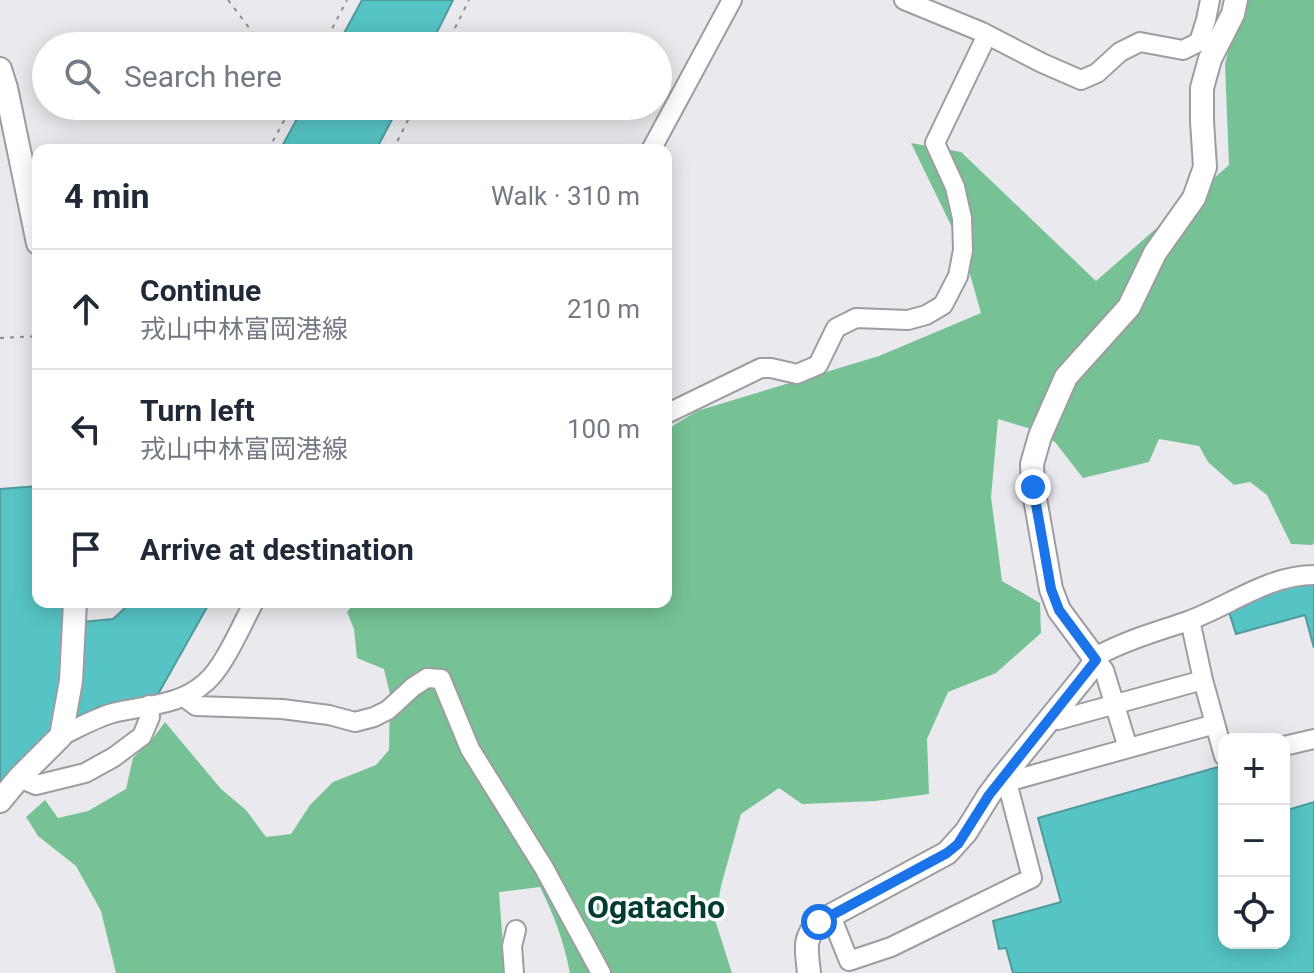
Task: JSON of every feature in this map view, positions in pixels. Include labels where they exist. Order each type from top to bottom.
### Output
[{"type":"main road","points":[[809,973],[806,940],[810,931],[819,922],[947,853],[958,844],[989,795],[1004,781],[1096,660],[1059,610],[1051,589],[1033,487],[1032,464],[1040,436],[1066,377],[1129,307],[1155,253],[1194,198],[1205,167],[1202,88],[1210,59],[1233,14],[1236,0]]},
{"type":"main road","points":[[0,69],[32,214]]},
{"type":"main road","points":[[0,801],[61,732],[71,681],[75,608]]},
{"type":"street","points":[[672,111],[732,0]]},
{"type":"street","points":[[904,0],[1081,80],[1097,73],[1120,52],[1140,42],[1183,50],[1199,42],[1210,0]]},
{"type":"street","points":[[672,411],[761,368],[797,374],[818,365],[836,328],[856,318],[908,320],[926,315],[943,305],[958,276],[963,250],[962,218],[955,187],[935,143],[987,35]]},
{"type":"street","points":[[654,144],[667,120]]},
{"type":"street","points":[[1128,748],[1104,670],[1096,660],[1101,654],[1190,620],[1276,582],[1314,575]]},
{"type":"street","points":[[61,732],[109,714],[170,703],[207,682],[251,608]]},
{"type":"street","points":[[1190,620],[1218,735]]},
{"type":"street","points":[[184,697],[196,706],[282,709],[355,722],[388,710],[427,678],[441,679],[470,749],[544,868],[601,973]]},
{"type":"street","points":[[1051,717],[1058,720],[1203,680]]},
{"type":"street","points":[[19,778],[36,785],[85,773],[114,757],[142,736],[150,717],[149,705]]},
{"type":"street","points":[[831,916],[849,961],[891,947],[1032,878],[1004,781],[1215,724]]},
{"type":"street","points":[[1290,745],[1314,739]]},
{"type":"street","points":[[514,973],[512,946],[516,930]]},
{"type":"path","points":[[228,0],[252,32]]},
{"type":"path","points":[[330,32],[347,0]]},
{"type":"path","points":[[453,32],[469,0]]},
{"type":"path","points":[[271,144],[284,120]]},
{"type":"path","points":[[396,144],[408,120]]},
{"type":"path","points":[[0,338],[32,336]]},
{"type":"green space","points":[[1241,0],[1314,0],[1312,545],[1291,544],[1267,495],[1250,482],[1234,485],[1208,462],[1199,446],[1159,439],[1149,462],[1083,478],[1055,442],[1028,428],[998,419],[991,497],[1002,581],[1040,603],[1041,633],[996,673],[948,692],[927,739],[929,794],[875,801],[802,804],[779,788],[741,814],[715,920],[732,973],[570,973],[558,929],[540,887],[499,892],[505,973],[116,973],[101,911],[76,866],[38,836],[26,817],[45,800],[58,818],[88,811],[126,789],[133,758],[165,722],[221,789],[246,810],[266,837],[291,834],[310,805],[333,782],[376,765],[389,750],[390,694],[384,669],[357,658],[354,629],[347,612],[351,608],[672,608],[672,426],[697,411],[879,356],[981,313],[963,250],[911,143],[961,152],[1096,281],[1229,165],[1225,64]]},
{"type":"water","points":[[362,0],[453,0],[437,32],[345,32]]},
{"type":"water","points":[[296,120],[392,120],[379,144],[283,144]]},
{"type":"water","points":[[32,486],[32,608],[65,608],[67,615],[82,622],[113,619],[125,608],[207,608],[158,694],[99,707],[51,729],[0,788],[0,489]]},
{"type":"water","points":[[1314,584],[1314,648],[1305,615],[1236,634],[1228,609],[1281,588]]},
{"type":"water","points":[[1218,767],[1218,949],[1290,949],[1290,809],[1314,802],[1314,973],[1013,973],[1006,948],[999,949],[993,921],[1061,902],[1038,818]]},
{"type":"district","name":"Ogatacho","points":[[656,907]]},
{"type":"route","points":[[819,922],[947,853],[958,844],[989,795],[1096,660],[1059,610],[1051,589],[1033,487]]}]
